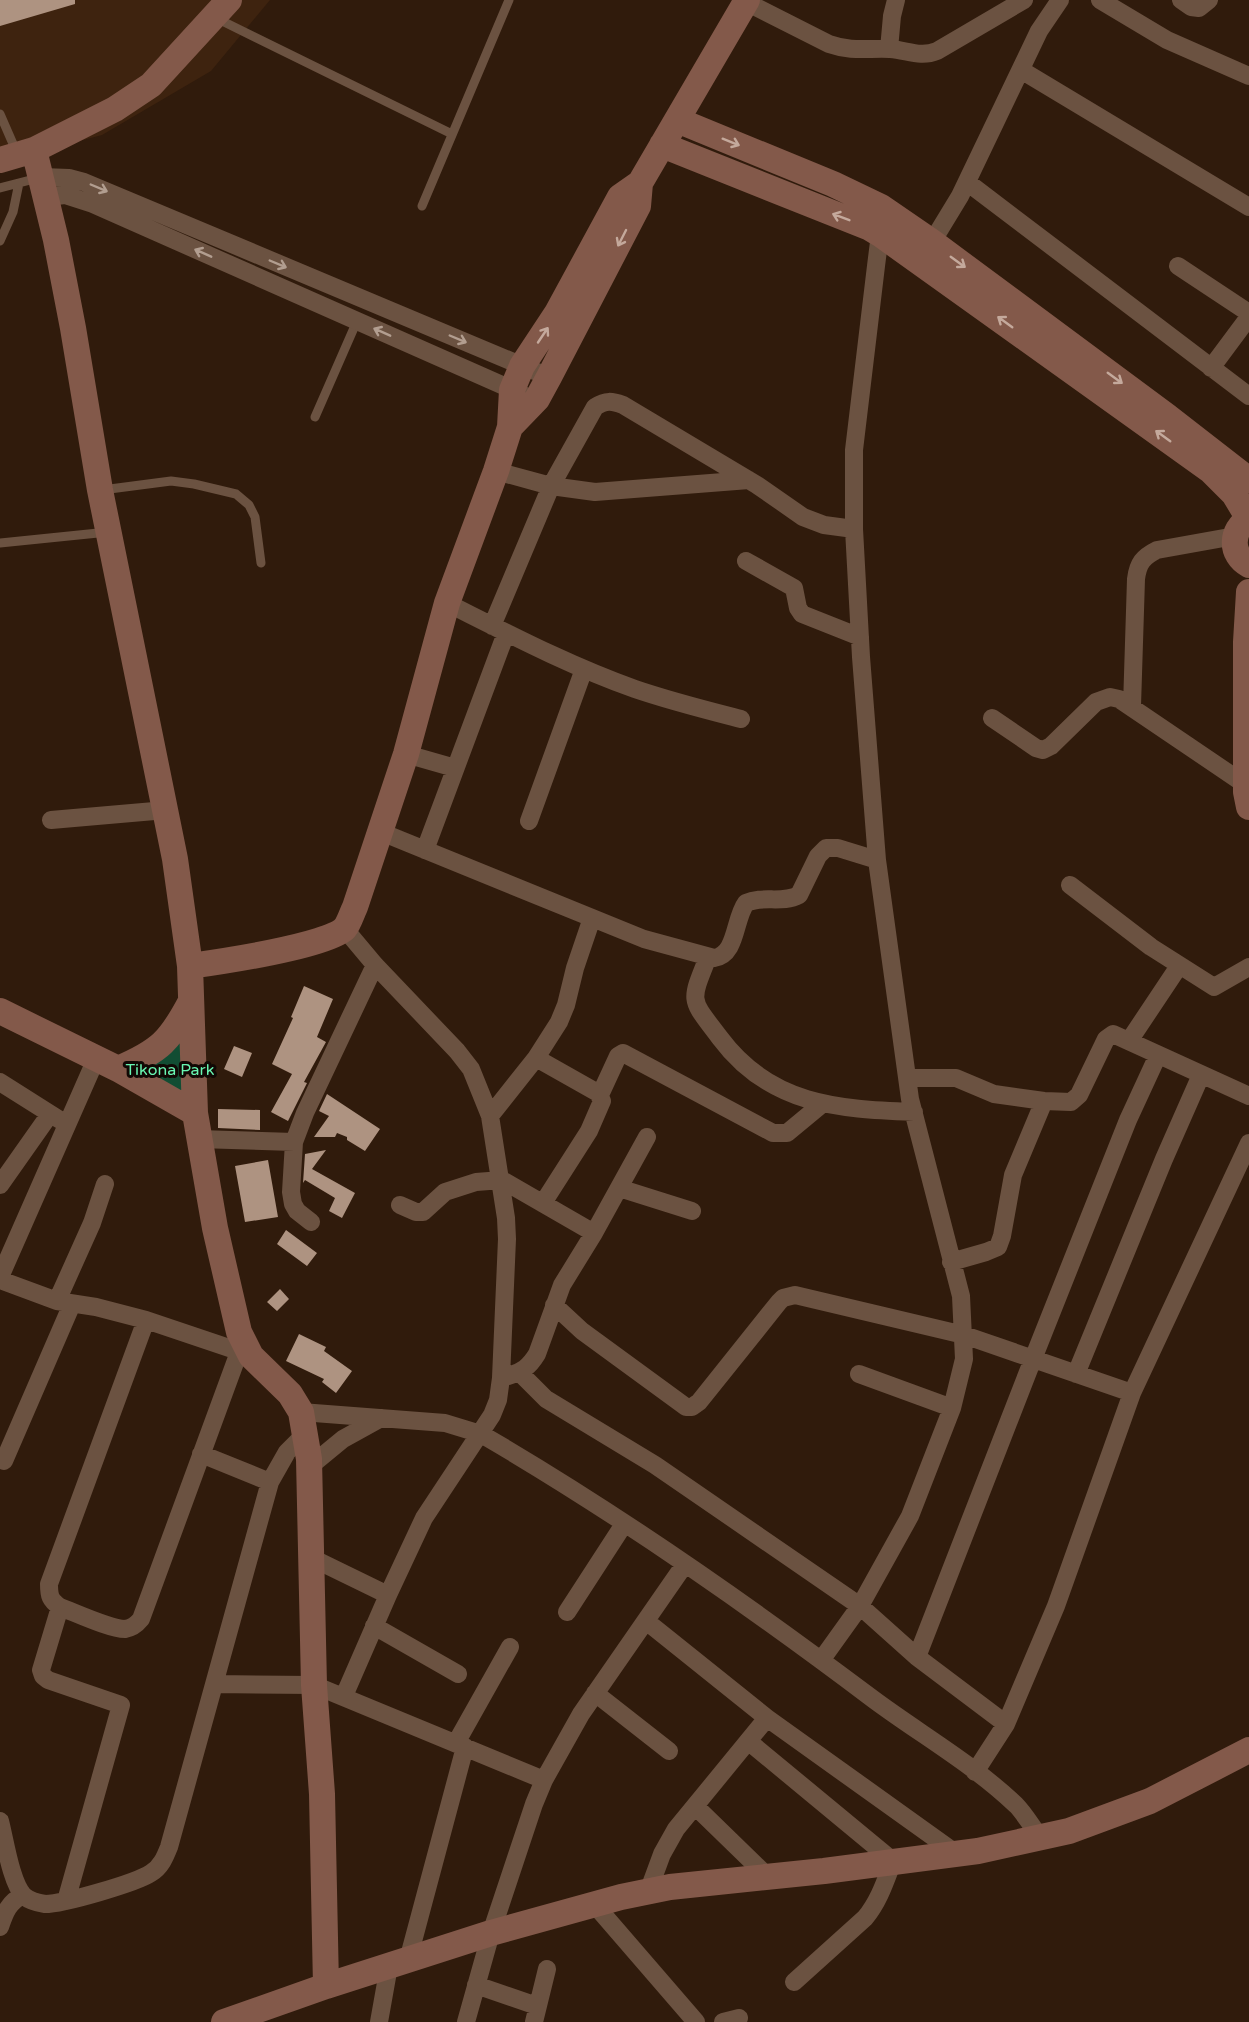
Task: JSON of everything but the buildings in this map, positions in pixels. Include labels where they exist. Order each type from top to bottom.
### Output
[{"type":"street","points":[[889,49],[891,16],[896,0]]},
{"type":"street","points":[[190,966],[292,947],[333,935],[344,928],[355,907],[381,832],[406,754],[447,603],[510,427],[512,390],[522,366],[557,313],[620,197],[640,183],[747,1],[829,44],[842,48],[889,49],[918,55],[930,54],[1024,0]]},
{"type":"street","points":[[926,252],[967,182],[1039,31],[1060,0]]},
{"type":"street","points":[[1100,0],[1167,40],[1249,76]]},
{"type":"street","points":[[1181,0],[1195,8],[1199,8],[1209,0]]},
{"type":"street","points":[[146,1320],[49,1584],[49,1596],[60,1607],[115,1628],[126,1629],[136,1625],[141,1619],[201,1454],[245,1354],[215,1228],[198,1140],[190,966],[176,859],[100,490],[73,328],[36,186],[18,155],[115,109],[151,85],[222,9]]},
{"type":"street","points":[[1021,70],[1249,207]]},
{"type":"street","points":[[677,120],[833,184],[880,207],[884,224],[855,438],[854,529],[860,637],[877,860],[910,1099],[961,1296],[964,1359],[952,1408],[910,1516],[860,1606],[822,1659]]},
{"type":"street","points":[[662,145],[870,228],[884,224],[1168,417],[1249,480]]},
{"type":"street","points":[[36,186],[69,178],[84,182],[522,366],[543,388]]},
{"type":"street","points":[[967,182],[1249,396]]},
{"type":"street","points":[[510,427],[543,388],[638,206],[640,183]]},
{"type":"street","points":[[36,186],[93,204],[512,390],[543,388]]},
{"type":"street","points":[[926,252],[1211,471],[1234,494],[1244,525],[1236,551],[1239,558],[1249,565]]},
{"type":"street","points":[[1178,266],[1249,315],[1211,368]]},
{"type":"street","points":[[425,850],[456,768],[499,629],[550,486],[595,407],[604,401],[623,405],[749,480],[813,522],[854,529]]},
{"type":"street","points":[[496,471],[550,486],[595,492],[749,480]]},
{"type":"street","points":[[1132,706],[1136,579],[1140,561],[1157,550],[1244,525]]},
{"type":"street","points":[[746,561],[794,588],[798,608],[802,614],[860,637]]},
{"type":"street","points":[[1248,796],[1246,642],[1249,592]]},
{"type":"street","points":[[447,603],[584,669],[669,700],[741,719]]},
{"type":"street","points":[[529,821],[584,669]]},
{"type":"street","points":[[992,718],[1036,748],[1043,750],[1051,746],[1096,702],[1103,698],[1119,699],[1132,706],[1248,796]]},
{"type":"street","points":[[406,754],[456,768]]},
{"type":"street","points":[[51,820],[166,810]]},
{"type":"street","points":[[381,832],[644,939],[708,957],[720,957],[729,949],[746,903],[787,899],[799,895],[818,856],[826,848],[838,848],[877,860]]},
{"type":"street","points":[[1070,885],[1179,966],[1214,987],[1249,968]]},
{"type":"street","points":[[490,1116],[536,1058],[559,1022],[592,918]]},
{"type":"street","points":[[344,928],[471,1069],[490,1116],[502,1180],[507,1239],[498,1400],[481,1434],[424,1518],[344,1696]]},
{"type":"street","points":[[708,957],[694,992],[699,1010],[731,1052],[762,1080],[803,1099],[822,1104],[862,1110],[914,1112]]},
{"type":"street","points":[[311,1222],[293,1204],[291,1192],[294,1142],[305,1113],[375,965]]},
{"type":"street","points":[[1130,1041],[1179,966]]},
{"type":"street","points":[[191,1001],[176,1029],[163,1045],[146,1057],[107,1064],[67,1124],[0,1279],[64,1303],[96,1307],[146,1320],[245,1354],[290,1394],[303,1422],[309,1467],[314,1685],[322,1794],[326,1986]]},
{"type":"street","points":[[0,1011],[107,1064],[195,1113]]},
{"type":"street","points":[[907,1078],[956,1078],[993,1094],[1044,1101],[1075,1101],[1108,1036],[1116,1035],[1249,1096]]},
{"type":"street","points":[[543,1203],[588,1131],[601,1106],[600,1095],[618,1056],[623,1053],[773,1133],[787,1133],[822,1104]]},
{"type":"street","points":[[917,1657],[1128,1120],[1158,1055]]},
{"type":"street","points":[[536,1058],[600,1095]]},
{"type":"street","points":[[1077,1374],[1164,1159],[1201,1075]]},
{"type":"street","points":[[0,1082],[67,1124]]},
{"type":"street","points":[[951,1262],[993,1250],[1000,1242],[1013,1175],[1044,1101]]},
{"type":"street","points":[[0,1185],[50,1114]]},
{"type":"street","points":[[501,1378],[520,1373],[531,1365],[554,1305],[573,1266],[647,1137]]},
{"type":"street","points":[[198,1140],[294,1142]]},
{"type":"street","points":[[975,1772],[1006,1724],[1056,1606],[1132,1393],[1249,1143]]},
{"type":"street","points":[[400,1205],[416,1212],[423,1212],[445,1192],[476,1182],[502,1180],[594,1233]]},
{"type":"street","points":[[4,1461],[64,1303],[105,1184]]},
{"type":"street","points":[[619,1188],[692,1211]]},
{"type":"street","points":[[554,1305],[582,1331],[687,1407],[692,1407],[699,1402],[778,1302],[788,1296],[806,1296],[964,1335],[1132,1393]]},
{"type":"street","points":[[520,1373],[546,1399],[655,1465],[860,1606],[917,1657],[1006,1724]]},
{"type":"street","points":[[859,1374],[952,1408]]},
{"type":"street","points":[[303,1422],[382,1417],[445,1423],[481,1434],[685,1564],[822,1659],[975,1772],[1017,1806],[1040,1837]]},
{"type":"street","points":[[309,1467],[343,1439],[382,1417]]},
{"type":"street","points":[[0,1821],[15,1879],[23,1895],[34,1902],[46,1904],[66,1901],[137,1880],[160,1865],[169,1847],[270,1482],[303,1422]]},
{"type":"street","points":[[201,1454],[270,1482]]},
{"type":"street","points":[[567,1612],[624,1524]]},
{"type":"street","points":[[310,1557],[388,1595]]},
{"type":"street","points":[[466,2022],[491,1933],[544,1780],[595,1693],[685,1564]]},
{"type":"street","points":[[60,1607],[41,1670],[43,1676],[48,1680],[122,1705],[66,1901]]},
{"type":"street","points":[[646,1621],[766,1718],[957,1854]]},
{"type":"street","points":[[374,1626],[458,1674]]},
{"type":"street","points":[[379,2022],[460,1745],[510,1647]]},
{"type":"street","points":[[214,1684],[314,1685],[544,1780]]},
{"type":"street","points":[[595,1693],[669,1751]]},
{"type":"street","points":[[648,1892],[671,1837],[766,1718]]},
{"type":"street","points":[[747,1741],[893,1861]]},
{"type":"street","points":[[224,2022],[326,1986],[491,1933],[670,1887],[957,1854],[1069,1831],[1150,1801],[1249,1749]]},
{"type":"street","points":[[694,1806],[768,1877]]},
{"type":"street","points":[[794,1982],[865,1918],[875,1906],[893,1861]]},
{"type":"street","points":[[1,1919],[13,1900],[23,1895]]},
{"type":"street","points":[[595,1905],[690,2020]]},
{"type":"street","points":[[476,1985],[535,2014],[547,1969]]},
{"type":"lane","points":[[422,206],[509,0]]},
{"type":"lane","points":[[222,9],[452,134]]},
{"type":"lane","points":[[1,118],[18,155]]},
{"type":"lane","points":[[0,188],[36,186]]},
{"type":"lane","points":[[0,241],[13,212],[36,186]]},
{"type":"lane","points":[[315,417],[357,321]]},
{"type":"lane","points":[[100,490],[171,481],[236,494],[249,505],[255,517],[261,563]]},
{"type":"lane","points":[[0,543],[109,532]]},
{"type":"shaded area","points":[[0,0],[270,0],[211,71],[102,135],[0,162]]},
{"type":"green space","name":"Tikona Park","points":[[184,1024],[195,1107],[128,1069]]}]
